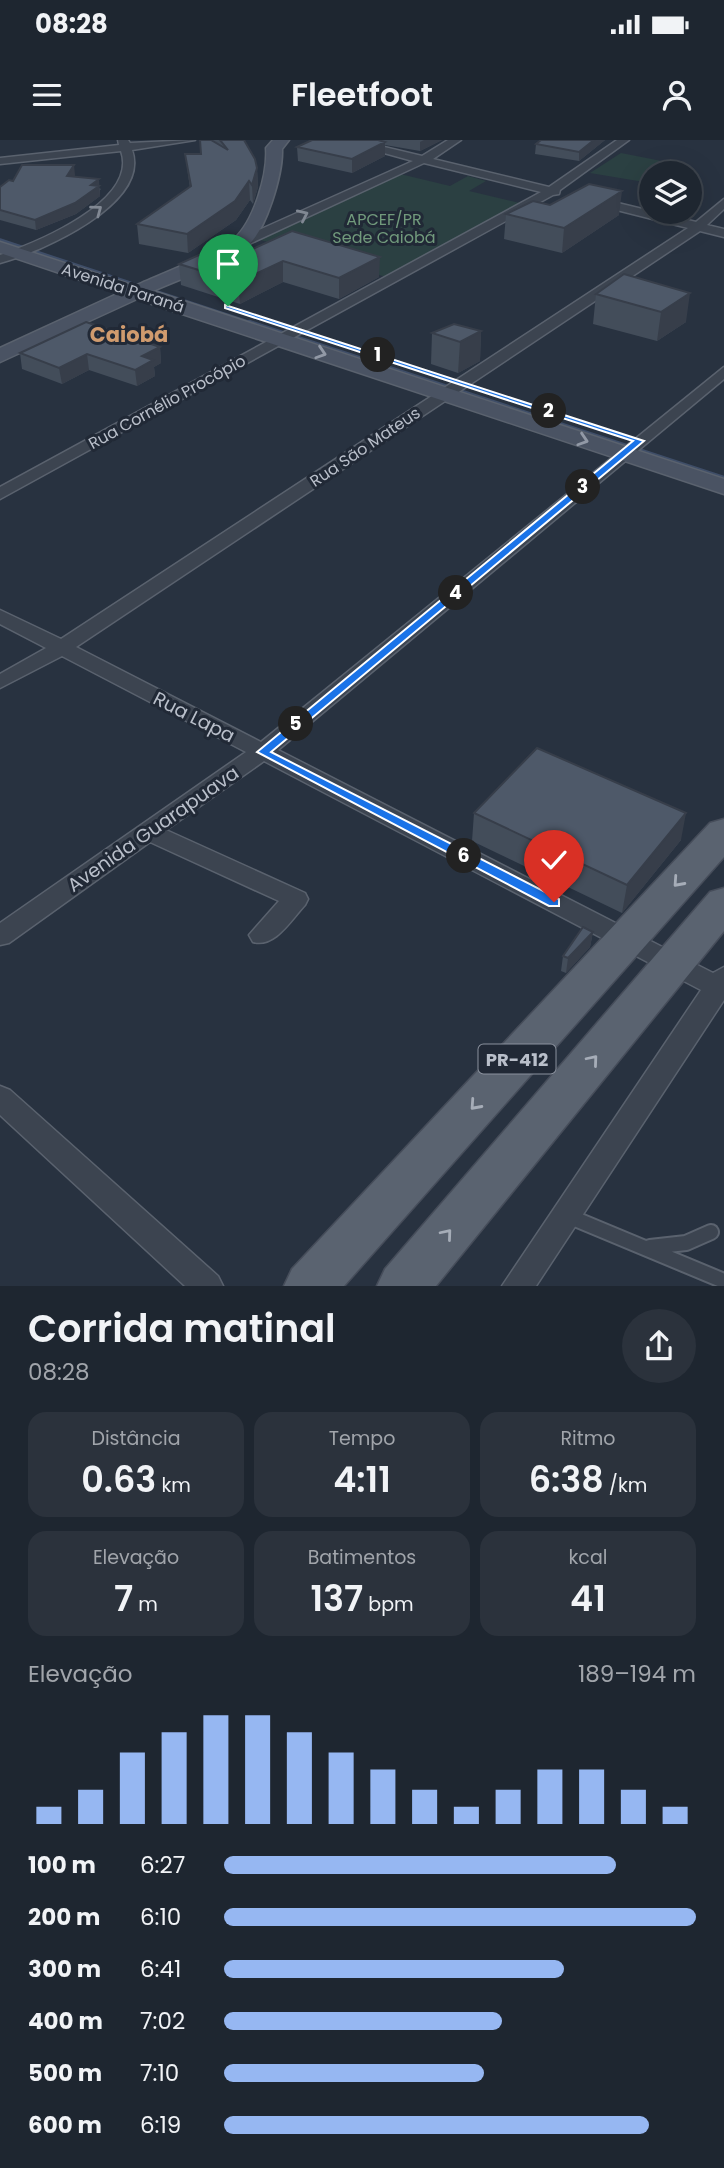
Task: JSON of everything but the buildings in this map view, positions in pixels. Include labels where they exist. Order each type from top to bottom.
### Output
[{"type":"main road","name":"PR-412","points":[[310,1286],[724,832]]},
{"type":"main road","name":"PR-412","points":[[403,1286],[724,903]]},
{"type":"street","points":[[0,161],[125,143],[190,140]]},
{"type":"street","points":[[342,140],[558,193]]},
{"type":"street","points":[[0,356],[15,339],[98,310],[423,160],[456,140]]},
{"type":"street","name":"Rua Cornélio Procópio","points":[[0,494],[290,335],[558,193],[624,140]]},
{"type":"street","points":[[19,250],[92,214],[114,196],[130,166],[125,143]]},
{"type":"street","points":[[241,243],[267,197],[275,165],[274,143]]},
{"type":"street","points":[[578,198],[724,233]]},
{"type":"street","name":"Rua São Mateus","points":[[0,682],[61,648],[698,227],[724,203]]},
{"type":"street","name":"Avenida Paraná","points":[[0,232],[19,250],[136,292],[290,335],[632,447],[724,468]]},
{"type":"street","name":"Avenida Paraná","points":[[19,250],[156,283],[290,335]]},
{"type":"street","name":"Avenida Guarapuava","points":[[0,936],[262,752],[724,371]]},
{"type":"street","name":"Avenida Paraná","points":[[632,447],[724,487]]},
{"type":"street","name":"Rua Lapa","points":[[0,617],[673,965],[722,985]]},
{"type":"street","points":[[149,832],[296,899],[262,935]]},
{"type":"street","points":[[518,1286],[722,985]]},
{"type":"street","points":[[0,1098],[207,1286]]},
{"type":"lane","points":[[566,1215],[724,1281]]},
{"type":"lane","points":[[647,1247],[686,1243],[711,1232]]},
{"type":"green space","points":[[621,153],[661,161],[639,161],[639,181],[590,173]]},
{"type":"green space","name":"APCEF/PR Sede Caiobá","points":[[396,173],[450,186],[468,176],[486,181],[469,191],[520,203],[386,277],[257,239]]},
{"type":"waterway","points":[[0,240],[254,324]]},
{"type":"waterway","points":[[249,322],[724,478]]},
{"type":"district","name":"Caiobá","points":[[129,334]]},
{"type":"route","points":[[228,306],[639,441],[262,752],[554,902]]}]
